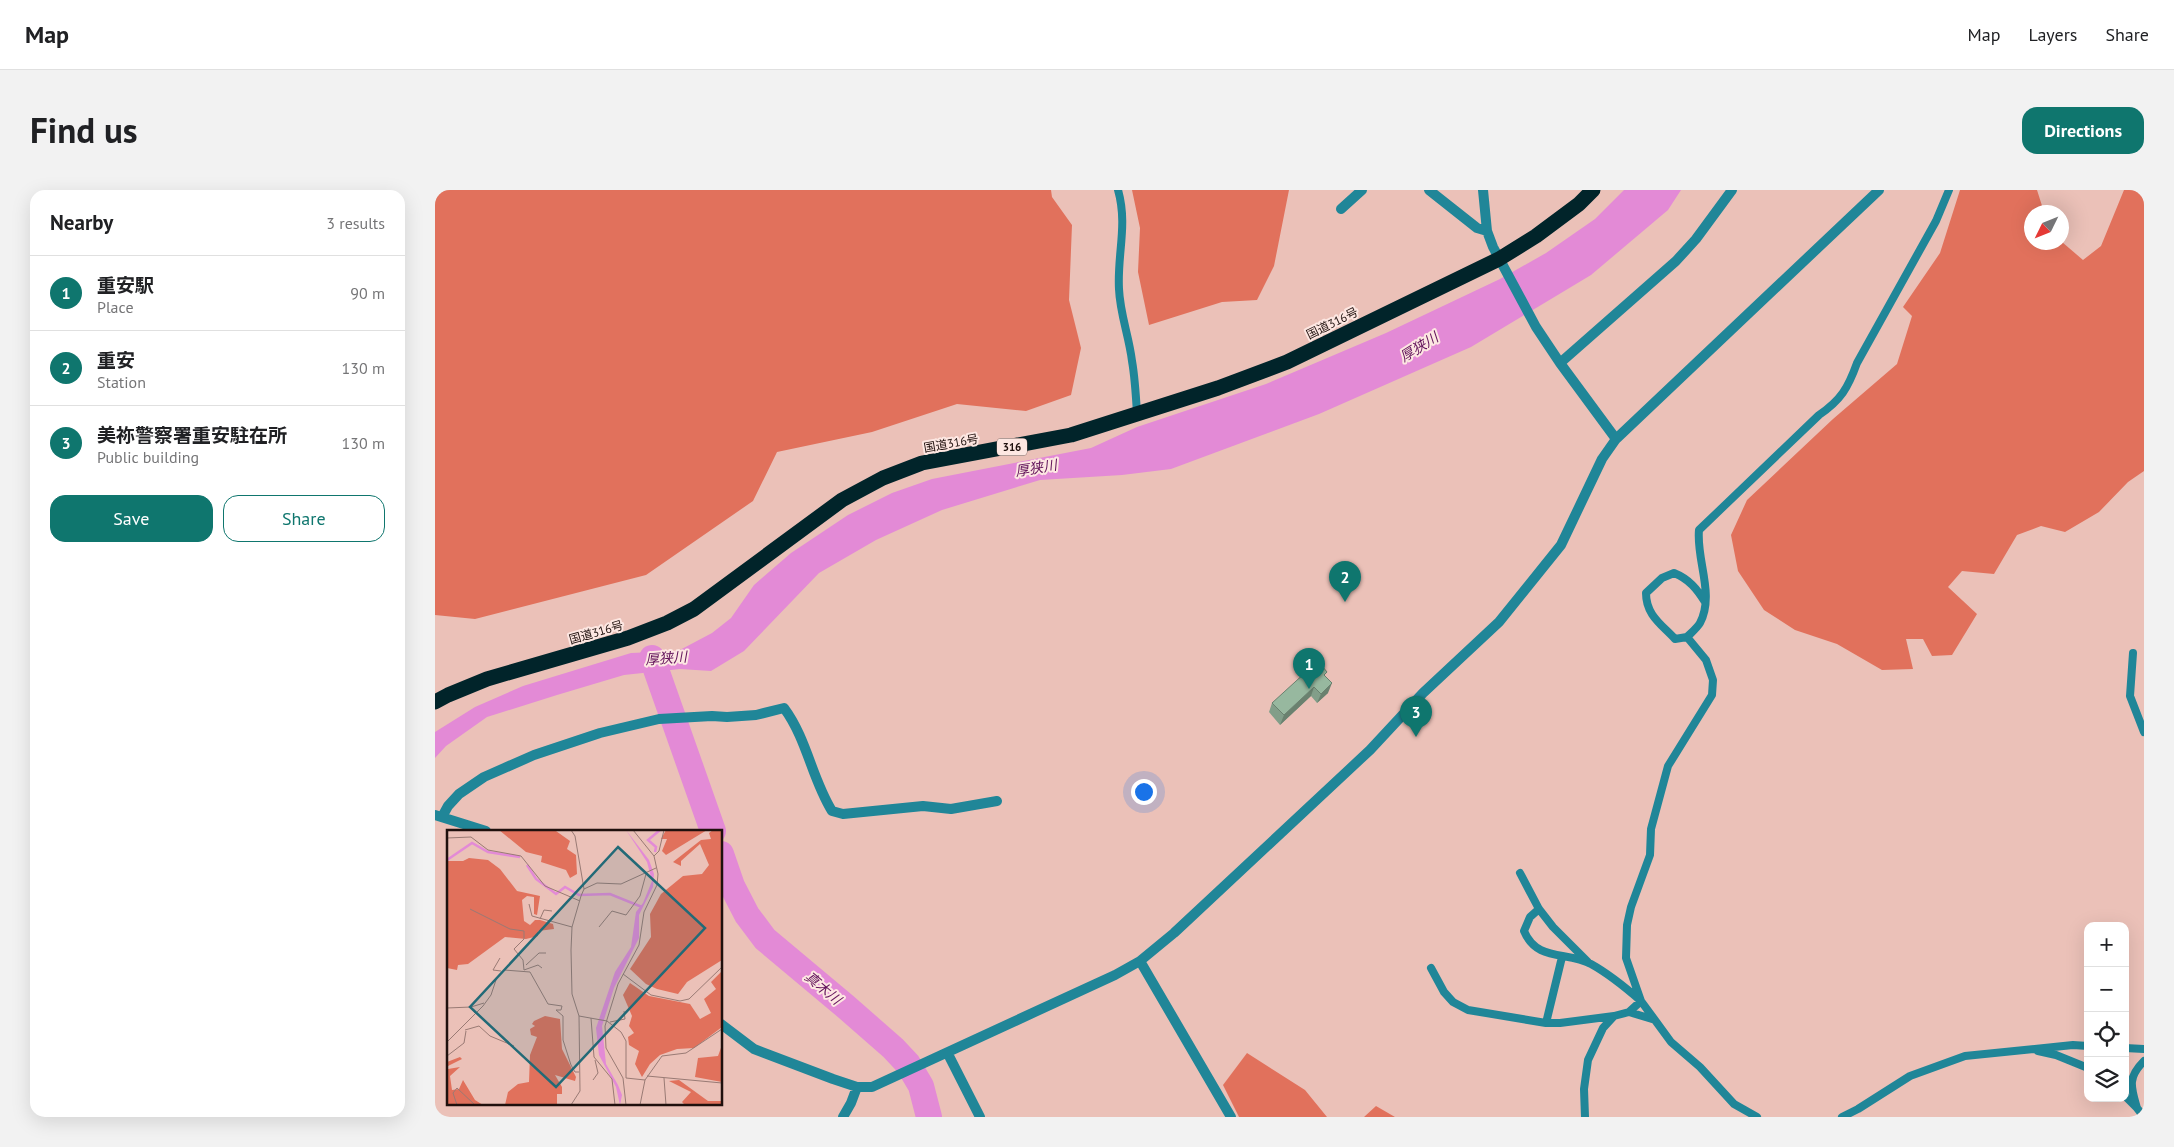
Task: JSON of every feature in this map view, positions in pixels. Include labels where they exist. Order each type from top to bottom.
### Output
[{"type":"highway","name":"国道316号","points":[[435,702],[447,695],[487,679],[628,638],[667,623],[694,608],[842,500],[883,478],[922,463],[1071,435],[1219,388],[1287,362],[1501,263],[1579,204],[1593,190]]},
{"type":"street","points":[[1341,209],[1362,190]]},
{"type":"street","points":[[1429,190],[1477,228],[1487,231]]},
{"type":"street","points":[[1483,190],[1487,231],[1501,263],[1536,327],[1616,439]]},
{"type":"street","points":[[1560,363],[1676,261],[1696,239],[1732,190]]},
{"type":"street","points":[[723,1026],[754,1050],[857,1087],[872,1087],[948,1054],[1115,975],[1140,960],[1174,933],[1277,838],[1370,750],[1423,693],[1499,622],[1561,545],[1602,459],[1616,439],[1879,190]]},
{"type":"street","points":[[483,830],[439,816],[459,794],[484,777],[534,755],[600,733],[659,719],[712,716],[727,718],[756,715],[785,708],[793,720],[821,793],[832,811],[843,814],[923,806],[951,809],[997,801]]},
{"type":"street","points":[[1140,960],[1231,1117]]},
{"type":"street","points":[[948,1054],[980,1117]]},
{"type":"street","points":[[843,1117],[857,1087]]},
{"type":"lane","points":[[1118,190],[1122,203],[1123,232],[1117,268],[1120,306],[1133,360],[1137,414]]},
{"type":"lane","points":[[1705,602],[1694,586],[1684,577],[1674,573],[1662,578],[1646,593],[1646,604],[1654,617],[1675,639],[1687,637],[1700,624],[1705,602],[1705,585],[1698,539],[1699,530],[1819,415],[1835,404],[1850,384],[1857,362],[1936,221],[1949,190]]},
{"type":"lane","points":[[1687,637],[1706,660],[1713,680],[1712,695],[1668,766],[1651,829],[1650,855],[1631,906],[1627,925],[1625,958],[1641,1002],[1671,1042],[1700,1067],[1734,1104],[1757,1117]]},
{"type":"lane","points":[[2133,653],[2130,696],[2144,732]]},
{"type":"lane","points":[[1521,873],[1539,909],[1553,927],[1588,962],[1610,976],[1641,1002]]},
{"type":"lane","points":[[1539,909],[1530,917],[1524,931],[1528,940],[1537,949],[1562,957],[1588,962]]},
{"type":"lane","points":[[1546,1023],[1562,957]]},
{"type":"lane","points":[[1431,968],[1444,992],[1453,1002],[1468,1010],[1546,1023],[1614,1016],[1629,1012],[1641,1002]]},
{"type":"lane","points":[[1629,1012],[1652,1019]]},
{"type":"lane","points":[[1585,1117],[1584,1089],[1588,1060],[1603,1028],[1614,1016]]},
{"type":"lane","points":[[1842,1117],[1858,1110],[1910,1076],[1965,1056],[2073,1045],[2084,1046]]},
{"type":"lane","points":[[2129,1048],[2144,1050]]},
{"type":"lane","points":[[2031,1049],[2056,1055],[2084,1066]]},
{"type":"lane","points":[[2137,1108],[2131,1087],[2134,1071],[2144,1061]]},
{"type":"lane","points":[[2129,1100],[2144,1117]]},
{"type":"shaded area","points":[[435,190],[1051,190],[1052,197],[1072,225],[1069,300],[1081,348],[1071,395],[1026,411],[957,404],[872,432],[777,452],[753,501],[646,575],[475,619],[435,615]]},
{"type":"shaded area","points":[[1132,190],[1289,190],[1274,266],[1257,300],[1222,302],[1149,325],[1138,272],[1140,228]]},
{"type":"shaded area","points":[[1960,190],[2037,190],[2042,205],[2024,205],[2024,250],[2069,250],[2069,248],[2083,260],[2101,246],[2124,190],[2144,190],[2144,471],[2128,482],[2099,512],[2065,532],[2041,526],[2017,535],[1994,574],[1962,571],[1948,587],[1977,614],[1952,655],[1932,656],[1923,639],[1906,639],[1913,669],[1882,670],[1837,644],[1795,630],[1764,610],[1738,571],[1731,535],[1747,500],[1833,419],[1897,364],[1912,316],[1903,307],[1940,253]]},
{"type":"shaded area","points":[[1247,1053],[1305,1090],[1327,1117],[1239,1117],[1223,1085]]},
{"type":"shaded area","points":[[1376,1106],[1395,1117],[1364,1117]]},
{"type":"water","name":"厚狭川","points":[[1624,190],[1681,190],[1668,210],[1591,275],[1471,347],[1319,414],[1171,469],[1122,475],[1040,480],[942,510],[876,540],[819,573],[744,651],[711,671],[680,669],[624,675],[487,717],[446,746],[435,758],[435,732],[475,707],[523,686],[631,653],[678,651],[712,633],[731,618],[754,585],[791,553],[848,515],[892,493],[932,479],[1091,448],[1137,427],[1266,384],[1386,333],[1500,279],[1546,253],[1595,219]]},
{"type":"building","points":[[1318,661],[1327,672],[1324,675],[1332,683],[1321,694],[1314,687],[1284,715],[1272,703]]},
{"type":"waterway","name":"真木川","points":[[652,658],[713,830]]},
{"type":"waterway","name":"真木川","points":[[723,860],[732,886],[747,915],[765,939],[845,1006],[893,1048],[908,1064],[921,1086],[929,1117]]},
{"type":"place","name":"重安","points":[[1345,602]]},
{"type":"place","name":"重安駅","points":[[1309,689]]},
{"type":"place","name":"美祢警察署重安駐在所","points":[[1416,737]]}]
